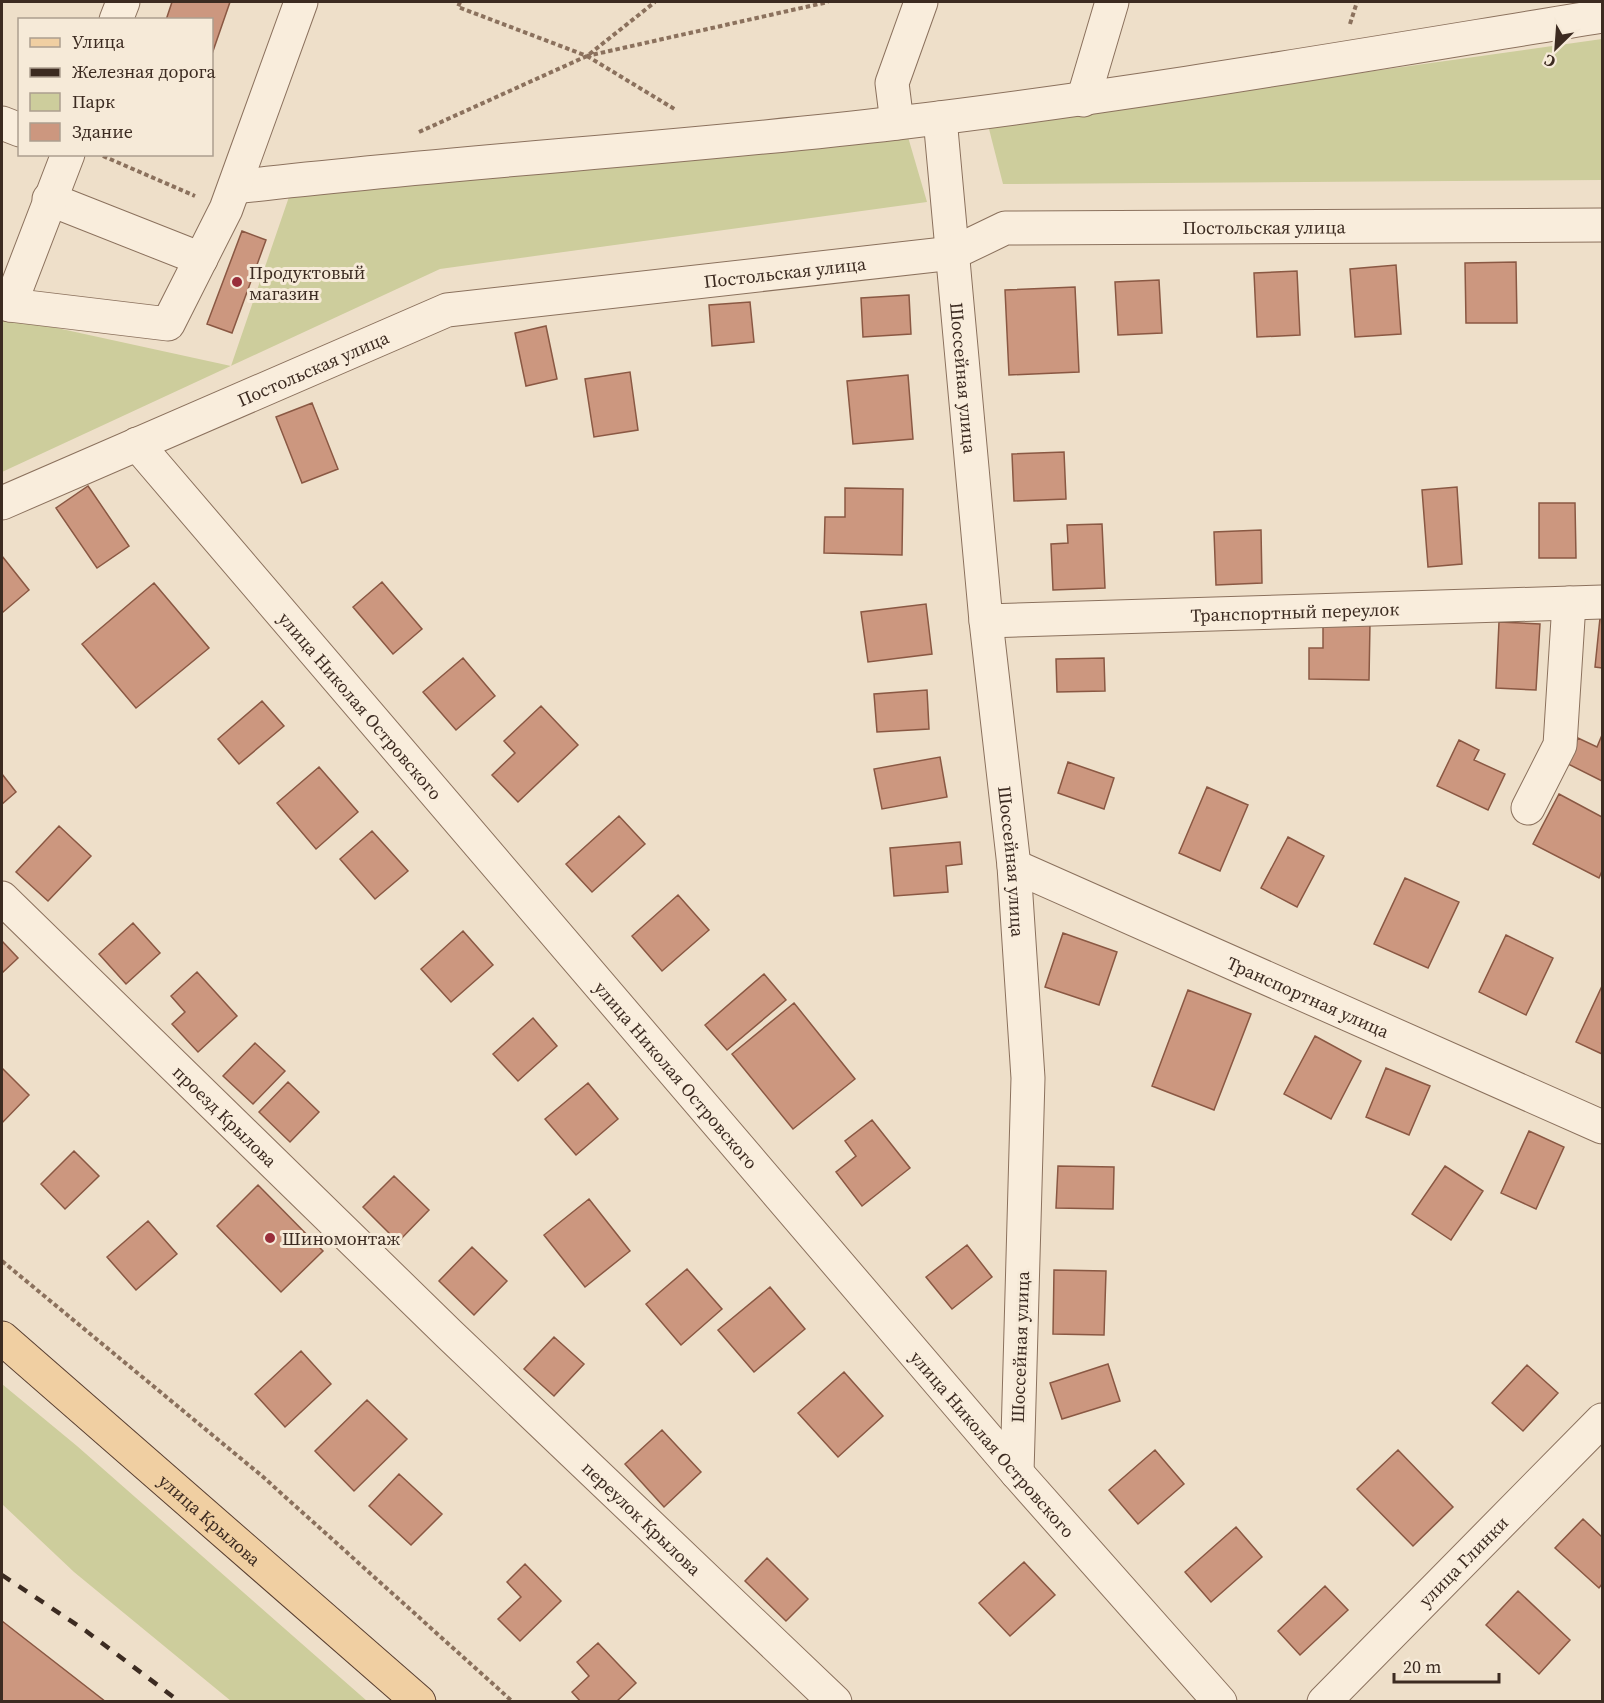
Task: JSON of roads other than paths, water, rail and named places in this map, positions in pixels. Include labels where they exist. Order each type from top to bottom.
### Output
[{"type":"main road","name":"улица Крылова","points":[[2,1338],[419,1701]]},
{"type":"street","points":[[117,18],[123,2]]},
{"type":"street","points":[[67,156],[6,304],[168,324],[230,198],[301,2]]},
{"type":"street","points":[[897,123],[892,83],[921,2]]},
{"type":"street","points":[[1083,100],[1112,2]]},
{"type":"street","points":[[230,198],[317,177],[728,142],[1083,100],[1602,16]]},
{"type":"street","name":"Шоссейная улица","points":[[940,118],[986,621],[1014,866],[1028,1078],[1017,1473]]},
{"type":"street","points":[[2,123],[18,129]]},
{"type":"street","points":[[49,199],[201,260]]},
{"type":"street","name":"Постольская улица","points":[[2,503],[447,310],[953,253],[1005,228],[1602,225]]},
{"type":"street","name":"улица Николая Островского","points":[[138,444],[1017,1473],[1220,1701]]},
{"type":"street","name":"Транспортный переулок","points":[[986,621],[1602,602]]},
{"type":"street","points":[[1528,808],[1560,746],[1569,603]]},
{"type":"street","name":"Транспортная улица","points":[[1014,866],[1602,1127]]},
{"type":"street","name":"проезд Крылова","points":[[2,898],[449,1334]]},
{"type":"street","name":"переулок Крылова","points":[[449,1334],[835,1701]]},
{"type":"street","name":"улица Глинки","points":[[1324,1701],[1602,1420]]},
{"type":"railway","points":[[2,1575],[86,1631],[180,1702]]},
{"type":"place","name":"Продуктовый магазин","points":[[237,282]]},
{"type":"place","name":"Шиномонтаж","points":[[270,1238]]}]
